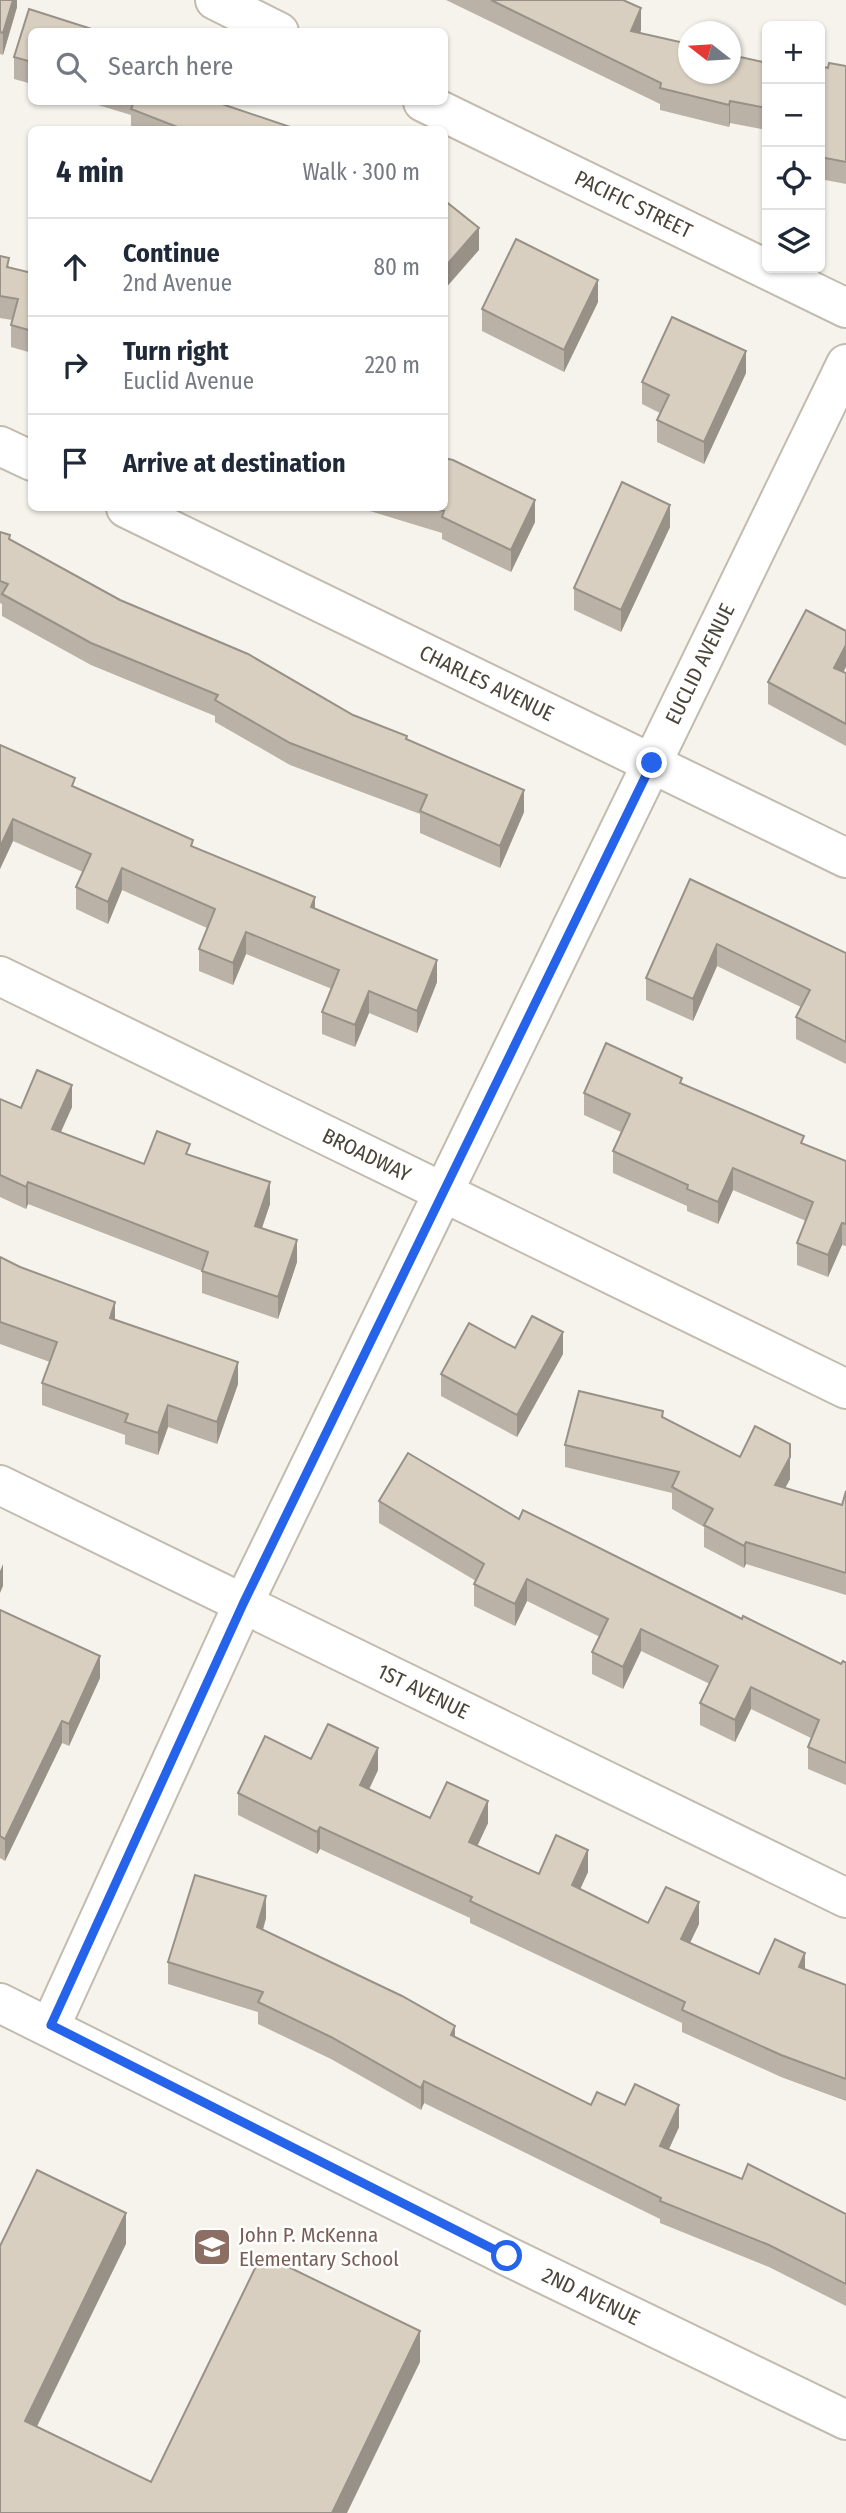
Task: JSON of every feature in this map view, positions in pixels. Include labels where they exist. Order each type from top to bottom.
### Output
[{"type":"street","points":[[215,0],[271,28]]},
{"type":"street","name":"PACIFIC STREET","points":[[429,105],[846,308]]},
{"type":"street","name":"EUCLID AVENUE","points":[[51,2025],[243,1604],[846,364]]},
{"type":"street","points":[[0,446],[28,459]]},
{"type":"street","name":"CHARLES AVENUE","points":[[132,511],[846,858]]},
{"type":"street","name":"BROADWAY","points":[[0,976],[846,1389]]},
{"type":"street","name":"1ST AVENUE","points":[[0,1485],[846,1898]]},
{"type":"street","name":"2ND AVENUE","points":[[0,2003],[51,2025],[495,2250],[846,2420]]},
{"type":"building","points":[[0,0],[13,0],[3,33],[0,32]]},
{"type":"building","points":[[491,0],[623,0],[641,8],[631,31],[678,42],[678,84],[741,84],[741,57],[762,62],[762,107],[730,101],[729,105],[660,88],[661,83]]},
{"type":"building","points":[[29,9],[88,28],[28,28],[28,61],[14,57]]},
{"type":"building","points":[[829,63],[846,66],[846,162],[825,158],[825,67],[828,68]]},
{"type":"building","points":[[133,105],[225,105],[287,126],[175,126],[131,109]]},
{"type":"building","points":[[448,203],[479,228],[448,263]]},
{"type":"building","points":[[516,239],[598,280],[564,350],[482,309]]},
{"type":"building","points":[[0,256],[9,258],[7,267],[28,272],[28,330],[11,325],[18,299],[0,296]]},
{"type":"building","points":[[672,317],[746,351],[704,442],[657,420],[669,395],[642,382]]},
{"type":"building","points":[[448,459],[535,500],[511,550],[442,517],[444,511],[448,511]]},
{"type":"building","points":[[622,482],[670,505],[621,610],[574,588]]},
{"type":"building","points":[[0,532],[10,535],[9,539],[120,600],[248,654],[353,715],[407,736],[406,739],[524,790],[500,846],[420,811],[427,795],[290,743],[215,700],[218,695],[91,643],[2,594],[8,584],[0,581]]},
{"type":"building","points":[[806,610],[846,631],[846,645],[834,668],[846,673],[846,724],[768,682]]},
{"type":"building","points":[[0,745],[75,778],[72,786],[193,840],[191,846],[315,897],[311,907],[437,960],[417,1011],[369,991],[355,1025],[322,1012],[339,970],[246,932],[233,963],[199,949],[215,909],[122,868],[108,902],[76,887],[91,854],[13,819],[0,847]]},
{"type":"building","points":[[690,879],[846,953],[846,1042],[796,1017],[810,990],[717,944],[693,999],[646,978]]},
{"type":"building","points":[[606,1043],[682,1078],[680,1083],[804,1136],[801,1143],[846,1161],[846,1224],[842,1223],[828,1255],[797,1243],[813,1202],[733,1168],[718,1202],[687,1189],[688,1185],[613,1151],[630,1114],[584,1093]]},
{"type":"building","points":[[37,1070],[72,1085],[52,1129],[144,1164],[157,1131],[190,1144],[186,1154],[270,1182],[255,1226],[297,1240],[278,1297],[202,1271],[208,1252],[28,1182],[26,1187],[0,1175],[0,1099],[21,1108]]},
{"type":"building","points":[[0,1257],[115,1302],[110,1318],[238,1362],[217,1422],[168,1405],[158,1433],[125,1422],[128,1414],[42,1383],[57,1342],[0,1322]]},
{"type":"building","points":[[532,1316],[563,1332],[517,1415],[441,1374],[469,1323],[515,1348]]},
{"type":"building","points":[[579,1391],[663,1411],[662,1417],[740,1457],[755,1426],[790,1444],[790,1457],[775,1485],[842,1505],[846,1491],[846,1573],[746,1542],[744,1546],[704,1525],[713,1509],[672,1487],[679,1472],[565,1445]]},
{"type":"building","points":[[408,1453],[519,1519],[523,1510],[742,1619],[743,1616],[841,1664],[843,1661],[846,1663],[846,1763],[808,1747],[819,1720],[751,1687],[735,1720],[700,1703],[718,1666],[641,1629],[623,1667],[592,1652],[608,1619],[527,1579],[515,1604],[474,1584],[484,1564],[379,1501]]},
{"type":"building","points":[[0,1610],[100,1656],[69,1724],[62,1721],[5,1839],[0,1836]]},
{"type":"building","points":[[328,1724],[378,1748],[360,1785],[430,1818],[447,1782],[488,1801],[469,1842],[539,1874],[556,1835],[588,1850],[572,1885],[648,1923],[666,1887],[699,1902],[681,1939],[759,1974],[775,1939],[805,1953],[799,1967],[846,1985],[846,2079],[781,2055],[682,2010],[685,2002],[470,1901],[472,1897],[320,1827],[317,1832],[238,1793],[265,1736],[311,1759]]},
{"type":"building","points":[[195,1875],[266,1896],[257,1927],[402,1996],[455,2026],[451,2035],[591,2105],[597,2092],[625,2105],[635,2084],[679,2105],[660,2146],[742,2179],[748,2164],[846,2214],[846,2284],[769,2245],[660,2201],[661,2198],[424,2081],[421,2088],[331,2037],[258,2002],[263,1992],[168,1962]]},
{"type":"building","points":[[37,2170],[126,2213],[25,2421],[151,2482],[262,2254],[420,2331],[332,2513],[0,2513],[0,2246]]},
{"type":"place","name":"John P. McKenna Elementary School","points":[[212,2247]]},
{"type":"route","points":[[507,2256],[51,2025],[243,1604],[652,763]]}]
